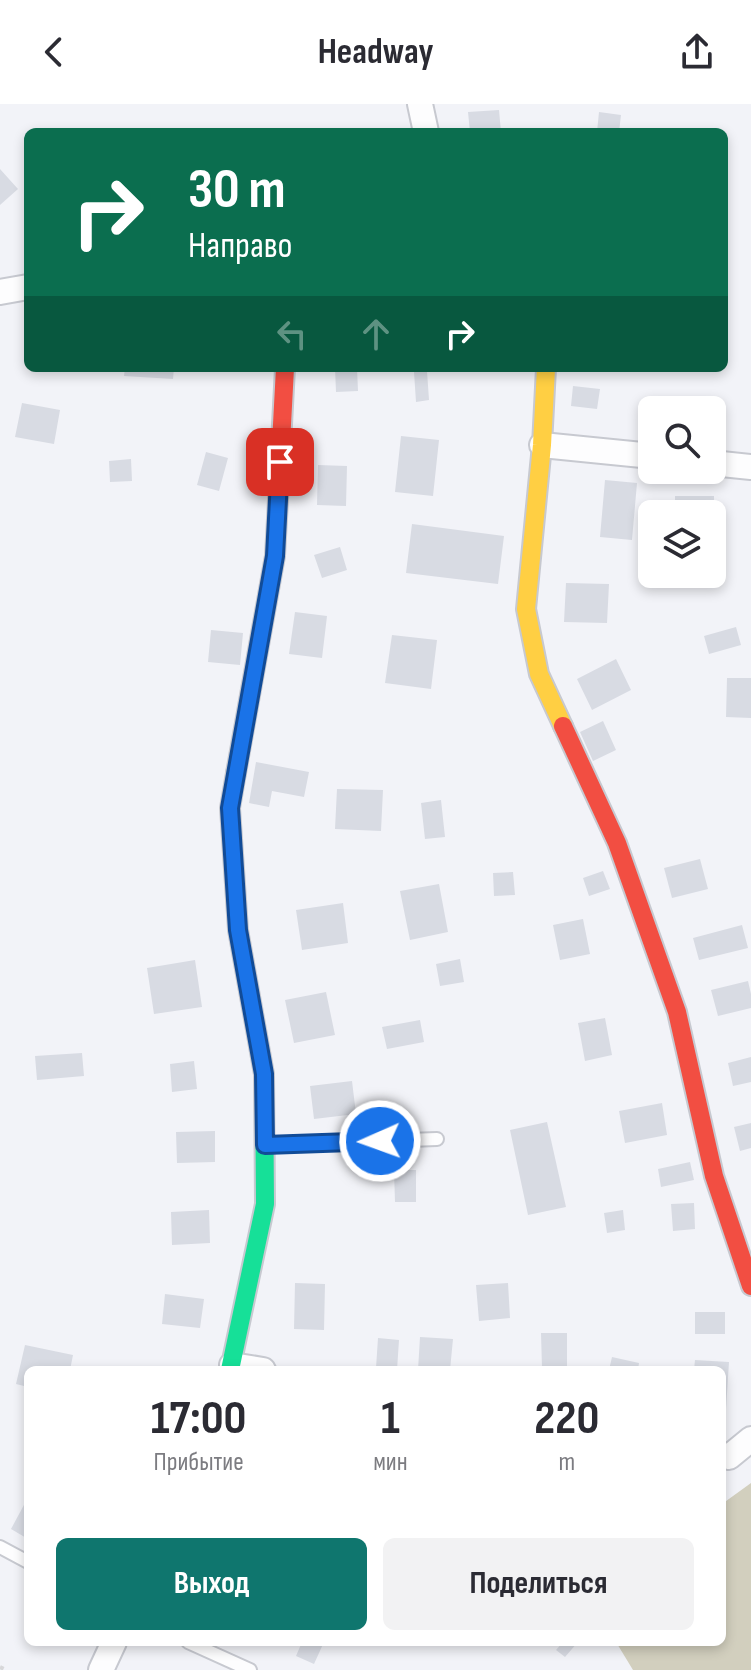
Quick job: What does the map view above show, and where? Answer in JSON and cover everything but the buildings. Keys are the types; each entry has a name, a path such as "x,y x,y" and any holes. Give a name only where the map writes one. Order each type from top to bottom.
{"street":[{"path":"420,104 425,128"},
{"path":"0,292 24,288"},
{"path":"231,1366 265,1204 265,1145 264,1074 238,930 230,808 275,556 285,372"},
{"path":"546,372 526,609 539,674 617,843 677,1012 714,1176 751,1286"},
{"path":"542,445 638,455"},
{"path":"726,464 751,467"},
{"path":"726,1456 729,1457 751,1439"},
{"path":"101,1670 112,1646"}],"lane":[{"path":"265,1145 437,1139"},
{"path":"0,1547 24,1560"},
{"path":"197,1646 250,1670"}],"path":[{"path":"0,1667 6,1670"}],"shaded area":[{"path":"751,1483 751,1670 633,1670 618,1646 726,1646 726,1501"}],"traffic: fast":[{"path":"231,1366 265,1204 264,1074 238,930 230,808 236,773"}],"traffic: slow":[{"path":"546,372 526,609 539,674 563,726"}],"traffic: jam":[{"path":"236,773 275,556 285,372"},
{"path":"563,726 617,843 677,1012 714,1176 751,1286"}],"route":[{"path":"280,462 275,556 230,808 238,930 264,1074 265,1145 380,1141"}]}
